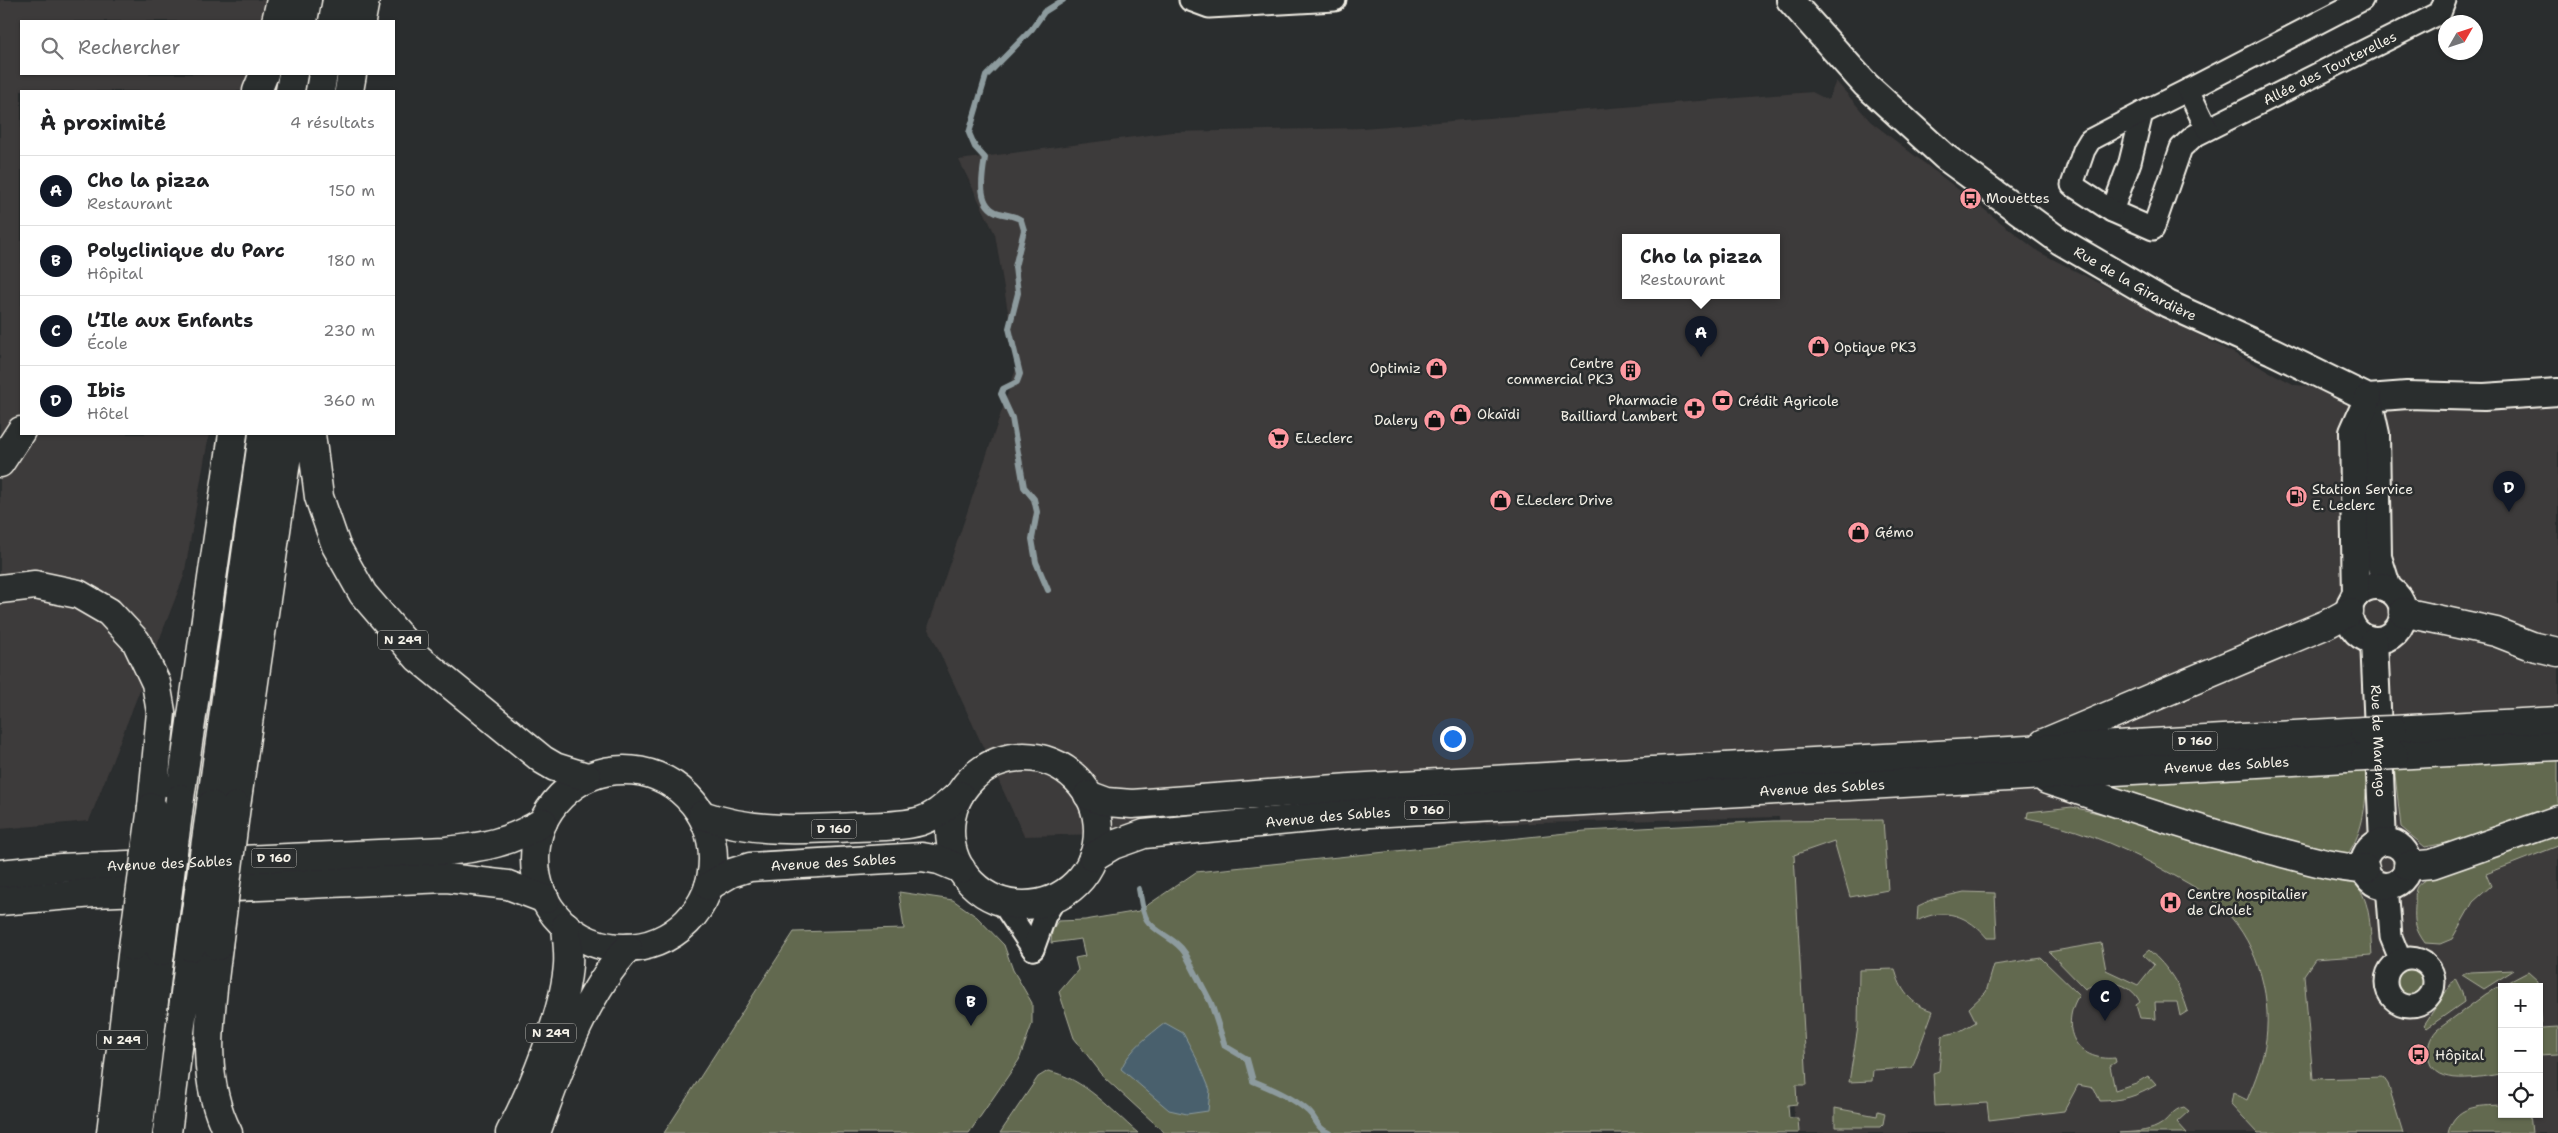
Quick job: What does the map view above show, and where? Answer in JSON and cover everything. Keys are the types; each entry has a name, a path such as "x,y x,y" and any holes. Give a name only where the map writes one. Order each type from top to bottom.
{"main road":[{"path":"276,20 281,0"},
{"path":"303,20 307,0"},
{"path":"333,20 337,0"},
{"path":"361,20 365,0"},
{"path":"257,90 264,75"},
{"path":"290,90 294,75"},
{"path":"320,90 323,75"},
{"path":"349,90 352,75"},
{"path":"0,463 20,433"},
{"name":"N 249","path":"138,1133 180,798 233,435"},
{"path":"228,1133 217,1111 211,1079 209,1035 218,946 223,805 263,435"},
{"path":"167,1133 191,947 223,805 290,435"},
{"name":"N 249","path":"311,435 319,497 336,546 363,594 418,658 543,760 555,767 587,777"},
{"name":"N 249","path":"0,589 35,585 78,594 109,612 136,641 156,683 161,712 152,807 111,1133"},
{"path":"2029,763 2327,624 2352,604"},
{"path":"2403,612 2496,632 2532,646 2558,652"},
{"name":"Avenue des Sables","path":"1093,857 1113,844 1144,834 1257,822 2029,763 2394,742 2558,721"},
{"name":"Avenue des Sables","path":"2394,742 2558,746"},
{"path":"1019,757 1048,761 1064,769 1078,781 1088,795 1097,826 1097,842 1093,857 1084,874 1072,887 1056,897 1029,905 1001,901 985,894 971,883 960,869 952,852 949,832 952,813 959,795 978,772 1004,759 1019,757"},
{"path":"2029,763 2227,838 2322,863 2347,868 2365,868"},
{"name":"Avenue des Sables","path":"1088,795 1107,802 1132,804 1360,787 2029,763"},
{"path":"612,770 639,770 664,779 686,794 702,816 710,838 713,862 708,886 699,906 686,923 674,931 649,944 628,948 606,946 585,938 566,926 545,900 537,874 536,848 543,822 554,804 568,789 587,777 612,770"},
{"name":"D 160","path":"702,816 732,824 788,831 890,826 922,820 935,814 959,795"},
{"path":"2408,866 2432,864 2558,820"},
{"name":"Avenue des Sables","path":"0,874 101,866 446,851 501,843 520,836 543,822"},
{"name":"Avenue des Sables","path":"708,886 750,867 922,857 939,860 960,869"},
{"name":"Avenue des Sables","path":"0,901 94,893 447,878 508,885 545,900"},
{"name":"N 249","path":"510,1133 523,1108 549,1039 566,979 569,963 566,926"},
{"name":"N 249","path":"536,1133 568,1050 585,1014 618,958 628,948"}],"street":[{"path":"1190,0 1209,7 1335,0"},
{"name":"Rue de la Girardière","path":"1790,0 1827,44 1892,111 1945,157 2060,241 2168,304 2272,351 2368,398"},
{"path":"2142,113 2130,162 2112,211 2072,185 2084,150 2090,140 2142,113 2188,90 2362,0"},
{"name":"Allée des Tourterelles","path":"2112,211 2153,229 2181,148 2194,136 2440,14 2445,0"},
{"path":"2188,90 2207,129"},
{"path":"2368,398 2407,395 2484,397 2558,392"},
{"path":"2368,398 2376,434 2378,557 2388,589 2398,599 2403,612 2397,629 2391,636 2374,640 2358,634 2350,621 2352,604 2353,432 2368,398"},
{"path":"2352,604 2371,587 2388,589"},
{"name":"Rue de Marengo","path":"2374,640 2383,842"},
{"path":"2383,842 2390,842 2401,848 2408,866 2403,877 2393,884 2375,883 2365,868 2366,854 2370,848 2383,842"},
{"path":"2387,885 2391,937 2400,959"},
{"path":"1001,901 1033,949 1044,916 1056,897"}],"shaded area":[{"path":"0,0 284,0 280,20 20,20 20,75 271,75 268,90 20,90 20,435 209,435 184,576 89,821 0,829"},
{"path":"1836,81 1870,121 2039,252 2295,385 2558,402 2558,1133 1795,1133 1779,817 1024,836 928,627 1017,366 995,234 959,160 1172,132 1362,128 1812,92 1828,100"}],"green space":[{"path":"2558,758 2558,809 2454,845 2452,842 2425,847 2401,827 2394,766"},
{"path":"2367,770 2365,803 2361,825 2358,835 2347,855 2329,852 2108,791 2108,784"},
{"path":"2072,807 2140,823 2355,884 2365,899 2372,955 2315,959 2304,975 2313,1079 2383,1077 2388,1084 2403,1133 2258,1133 2231,1104 2233,1093 2247,1100 2261,1063 2266,1039 2267,1021 2263,984 2251,949 2242,933 2232,918 2212,899 2155,865 2092,837 2060,826 2027,818 2028,812"},
{"path":"1883,820 1888,890 1850,897 1834,841 1794,855 1807,1085 1796,1085 1797,1104 1788,1105 1789,1118 1798,1118 1799,1133 1165,1133 1105,1078 1074,1038 1059,992 1078,970 1075,958 1085,956 1081,939 1051,943 1052,930 1058,921 1085,920 1139,911 1196,872 1585,831 1773,821"},
{"path":"2558,830 2558,846 2486,874 2491,886 2473,902 2452,939 2440,944 2425,943 2419,934 2415,921 2415,892 2420,883 2430,877"},
{"path":"899,892 953,900 977,917 1004,945 1013,970 1032,1003 1032,1024 1019,1060 969,1133 664,1133 794,932 904,929"},
{"path":"1964,892 1995,893 1997,938 1987,938 1980,930 1964,919 1946,914 1937,914 1917,921 1918,906 1933,899"},
{"path":"2101,943 2106,970 2138,985 2154,965 2143,955 2149,950 2173,978 2188,1011 2180,1016 2177,1002 2155,1002 2156,1019 2140,1018 2136,1005 2140,1002 2130,990 2116,983 2100,983 2085,989 2049,952"},
{"path":"2041,958 2079,995 2073,1007 2071,1019 2071,1030 2074,1040 2090,1054 2101,1058 2115,1058 2116,1062 2110,1066 2115,1090 2136,1083 2148,1076 2156,1085 2129,1097 2100,1101 2094,1088 2078,1085 2064,1111 1989,1120 1987,1103 1935,1106 1933,1073 1939,1071 1942,1036 1960,1031 1976,1022 1969,1008 1986,992 1994,965"},
{"path":"2409,967 2420,971 2424,982 2420,993 2409,997 2398,993 2394,982 2398,971"},
{"path":"1895,969 1900,984 1908,996 1918,1005 1933,1011 1912,1068 1873,1070 1872,1081 1849,1082 1858,1027 1859,970"},
{"path":"2514,970 2484,989 2462,975 2470,972"},
{"path":"2528,972 2538,981 2538,983 2507,983"},
{"path":"2455,978 2462,992 2464,1002 2427,1028 2424,1025"},
{"path":"2498,988 2498,1075 2460,1078 2439,1074 2432,1068 2429,1059 2430,1040 2437,1030 2486,994"},
{"path":"2558,1027 2558,1054 2543,1055 2543,1028"},
{"path":"1048,1071 1073,1080 1085,1088 1138,1133 1000,1133 1038,1077"},
{"path":"2498,1105 2498,1118 2530,1118 2532,1133 2448,1133 2451,1124 2462,1112 2484,1106"},
{"path":"2184,1107 2189,1111 2177,1122 2187,1133 2119,1133 2154,1128 2176,1110"},
{"path":"1835,1108 1877,1116 1878,1111 1885,1113 1883,1124 1880,1127 1835,1127"}],"water":[{"path":"1165,1023 1183,1033 1199,1063 1210,1090 1208,1111 1187,1114 1169,1110 1121,1069 1134,1049"}],"waterway":[{"path":"1048,590 1036,562 1032,539 1037,512 1034,499 1024,487 1012,418 1001,394 1003,389 1017,382 1020,374 1009,328 1018,293 1015,267 1024,230 1021,220 999,213 987,204 982,190 985,158 975,147 969,133 986,76 1032,29 1044,12 1063,0"},
{"path":"1139,889 1147,920 1155,929 1177,943 1185,953 1211,1003 1225,1046 1247,1059 1253,1081 1282,1094 1302,1106 1311,1114 1319,1126 1329,1133"}],"place":[{"name":"Mouettes","path":"1970,198"},
{"name":"Optique PK3","path":"1818,347"},
{"name":"Cho la pizza","path":"1701,357"},
{"name":"Optimiz","path":"1437,368"},
{"name":"Centre commercial PK3","path":"1630,371"},
{"name":"Crédit Agricole","path":"1722,401"},
{"name":"Pharmacie Bailliard Lambert","path":"1694,408"},
{"name":"Okaïdi","path":"1461,414"},
{"name":"Dalery","path":"1434,420"},
{"name":"E.Leclerc","path":"1279,438"},
{"name":"Station Service E. Leclerc","path":"2296,497"},
{"name":"E.Leclerc Drive","path":"1500,500"},
{"name":"Ibis","path":"2509,512"},
{"name":"Gémo","path":"1859,532"},
{"name":"Centre hospitalier de Cholet","path":"2171,902"},
{"name":"L’Ile aux Enfants","path":"2105,1021"},
{"name":"Polyclinique du Parc","path":"971,1026"},
{"name":"Hôpital","path":"2419,1055"}]}
